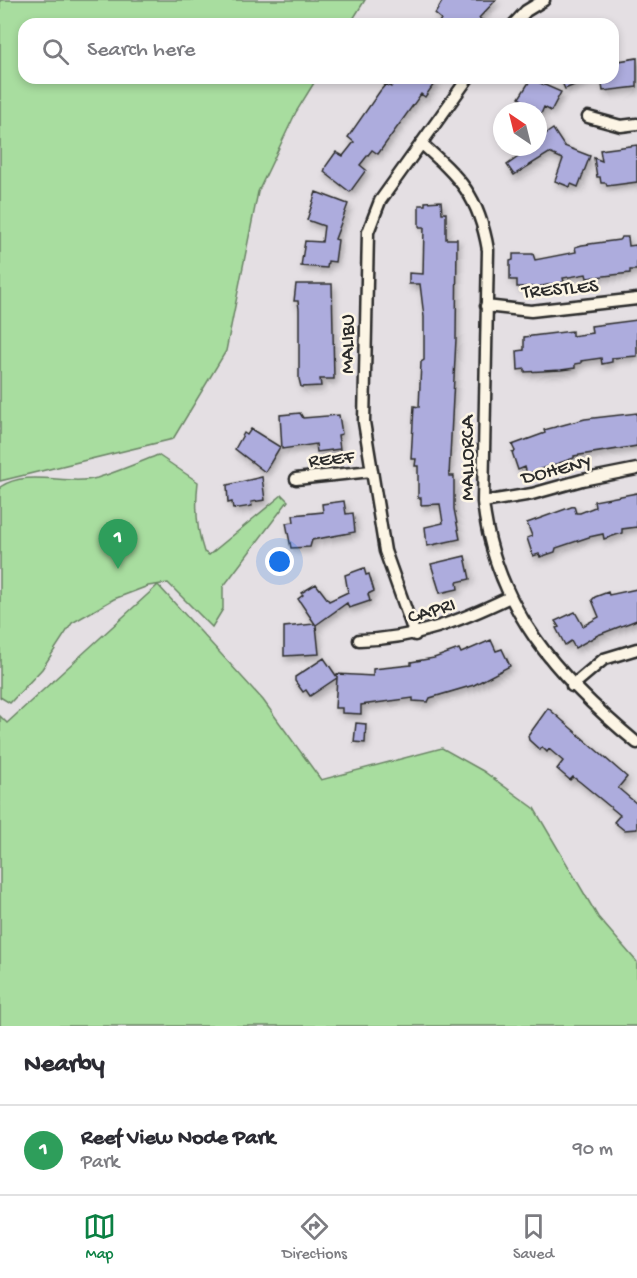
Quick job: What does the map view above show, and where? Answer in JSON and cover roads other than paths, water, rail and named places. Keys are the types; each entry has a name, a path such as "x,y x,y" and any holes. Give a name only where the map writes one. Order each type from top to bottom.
{"street":[{"path":"519,18 544,0"},
{"name":"MALIBU","path":"416,635 385,551 364,422 368,232 380,201 464,84"},
{"path":"588,117 621,126 637,124"},
{"name":"MALLORCA","path":"421,143 456,174 483,220 488,250 483,502 488,531 510,597 531,635 572,686 637,743"},
{"name":"TRESTLES","path":"486,306 531,311 637,299"},
{"name":"DOHENY","path":"483,502 532,494 582,480 637,469"},
{"name":"REEF","path":"296,479 371,471"},
{"name":"CAPRI","path":"359,640 416,635 458,622 510,597"},
{"path":"572,686 603,659 637,649"}],"place":[{"name":"Reef View Node Park","path":"118,569"}]}
